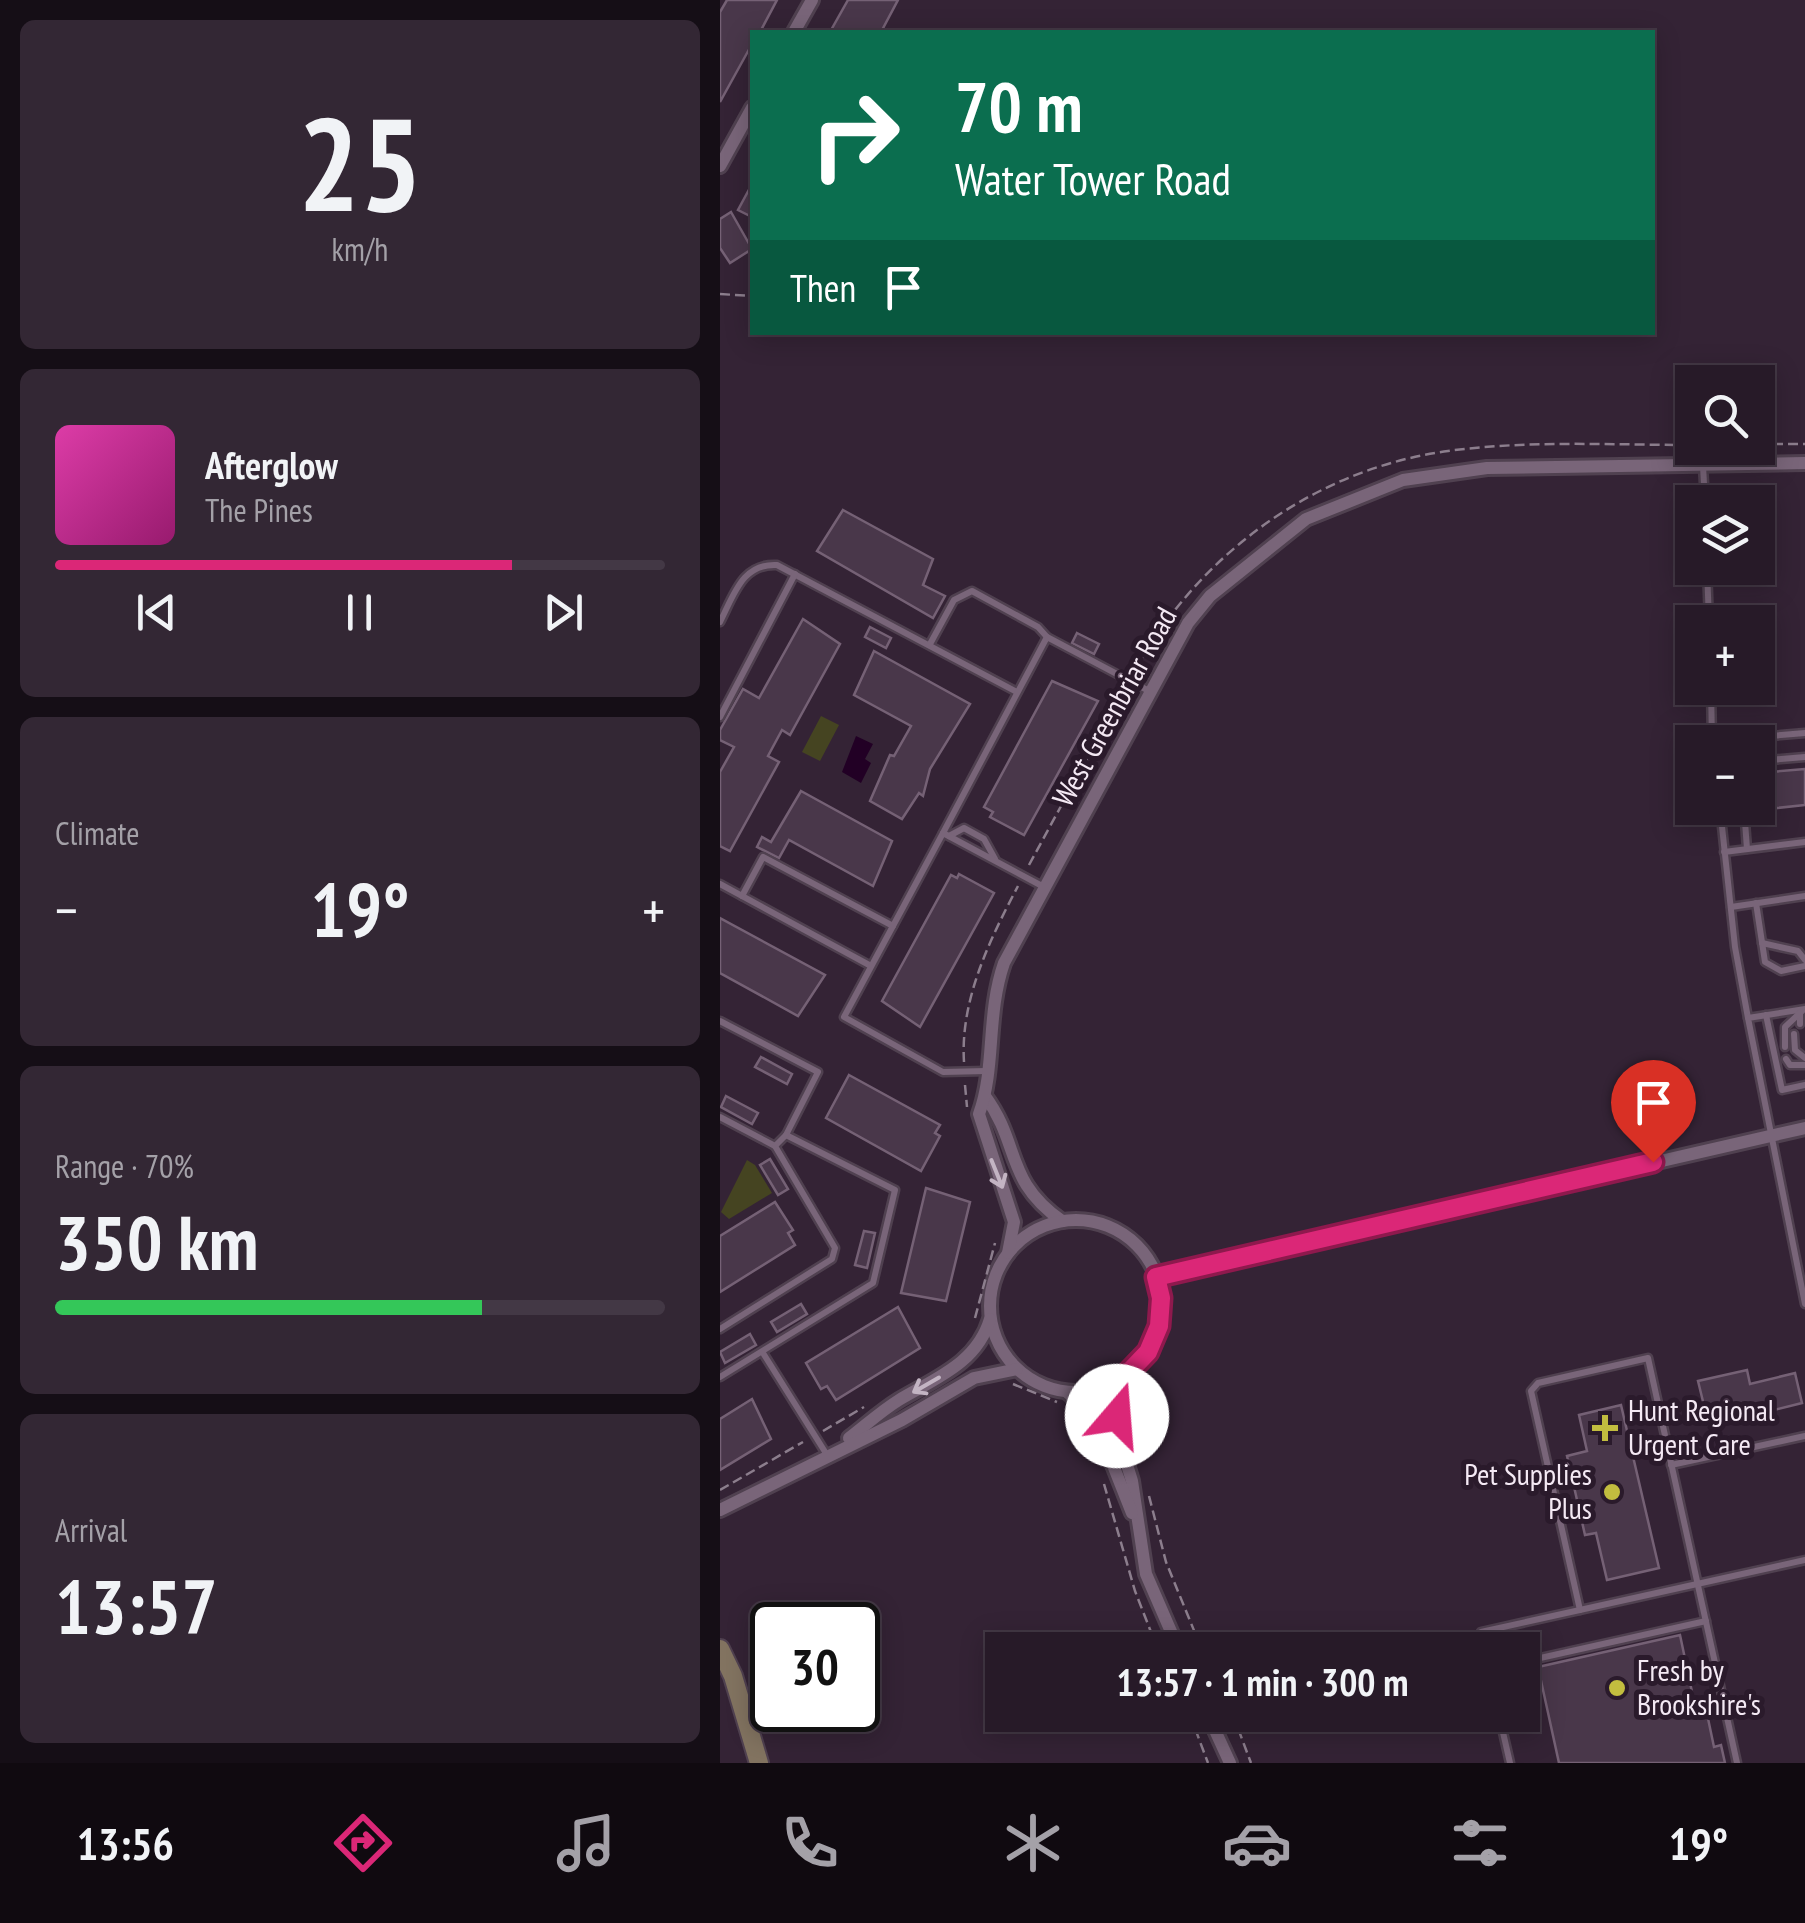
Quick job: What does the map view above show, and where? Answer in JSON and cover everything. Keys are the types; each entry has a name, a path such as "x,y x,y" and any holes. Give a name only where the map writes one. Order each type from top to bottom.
{"street":[{"path":"795,30 812,0"},
{"path":"720,166 750,112"},
{"name":"West Greenbriar Road","path":"1775,463 1805,463"},
{"name":"West Greenbriar Road","path":"1008,1253 1014,1222 981,1124 993,995 1044,887 1174,644 1210,596 1306,519 1403,480 1487,468 1675,465"},
{"name":"West Greenbriar Road","path":"986,1096 1001,1118 1022,1182 1042,1207 1062,1221"},
{"path":"1156,1277 1805,1128"},
{"path":"827,1455 894,1403 962,1363 980,1343 990,1317 992,1288 1008,1253 1036,1230 1062,1221 1090,1221 1117,1230 1139,1248 1156,1277 1161,1298 1159,1326 1148,1352 1126,1375 1094,1390 1062,1397"},
{"path":"990,1317 999,1346 1017,1369 1092,1412 1135,1520"},
{"path":"720,1510 974,1378 1017,1369"},
{"path":"1126,1375 1116,1420 1132,1480 1146,1574 1171,1632"},
{"path":"720,1648 733,1676 758,1763"},
{"path":"1216,1732 1230,1763"}],"lane":[{"path":"720,622 746,573 761,564 777,565 1017,692"},
{"path":"720,717 795,574"},
{"path":"930,645 954,600 972,591 1038,627 1047,637 1149,691"},
{"path":"986,1071 943,1072 844,1017 946,834 1047,637"},
{"path":"1775,736 1805,733"},
{"path":"1775,760 1805,757"},
{"path":"1722,825 1768,1136 1805,1304"},
{"path":"1745,825 1747,849"},
{"path":"946,834 964,828 984,838 995,861"},
{"path":"946,834 1044,887"},
{"path":"1724,852 1805,842"},
{"path":"742,896 763,858 893,926"},
{"path":"720,884 871,966"},
{"path":"1731,907 1805,896"},
{"path":"1756,904 1765,962 1780,971 1805,963 1798,951 1762,942"},
{"path":"1748,1018 1803,1010"},
{"path":"1800,1024 1803,1010"},
{"path":"1785,1047 1785,1027 1803,1010"},
{"path":"1766,1015 1782,1090 1805,1085"},
{"path":"720,1020 818,1072 786,1135 774,1146"},
{"path":"1786,1060 1790,1065 1805,1061 1795,1050 1794,1034"},
{"path":"720,1117 774,1146 835,1248 832,1259 720,1329"},
{"path":"720,1377 873,1283 895,1190 786,1135"},
{"path":"763,1353 827,1455"},
{"path":"1580,1610 1531,1391 1538,1383 1648,1358 1737,1763"},
{"path":"1671,1465 1805,1436"},
{"path":"1481,1632 1805,1560"},
{"path":"1540,1658 1706,1622"},
{"path":"1504,1732 1510,1763"}],"path":[{"path":"720,294 750,296"},
{"path":"1775,444 1805,444"},
{"path":"968,1115 963,1038 977,975 1024,876 1129,680 1164,623 1201,577 1284,511 1350,477 1414,458 1475,448 1675,445"},
{"path":"974,1322 981,1285 1000,1232"},
{"path":"1010,1384 1062,1397"},
{"path":"720,1490 876,1400"},
{"path":"1103,1478 1135,1591 1151,1632"},
{"path":"1148,1492 1166,1562 1195,1632"},
{"path":"1196,1732 1208,1763"},
{"path":"1239,1732 1251,1763"}],"shaded area":[{"path":"821,716 839,725 820,761 802,752"},
{"path":"856,736 873,744 865,759 871,763 861,783 842,772"},
{"path":"747,1160 755,1165 772,1193 729,1219 721,1212"}],"building":[{"path":"727,0 777,0 761,30 750,30 750,48 720,102 720,12"},
{"path":"848,0 898,0 882,30 831,30"},
{"path":"750,188 750,216 738,210"},
{"path":"731,212 750,245 750,250 730,263 720,248 720,219"},
{"path":"843,510 933,559 923,585 945,596 933,618 817,551"},
{"path":"803,619 840,644 790,735 782,730 768,756 779,762 730,851 720,846 720,772 734,747 720,740 720,730 743,689 759,698"},
{"path":"870,627 891,638 886,648 865,637"},
{"path":"1077,633 1099,644 1094,654 1072,643"},
{"path":"874,651 970,704 930,769 923,796 919,793 902,819 870,801 890,755 894,756 911,726 854,695"},
{"path":"1052,681 1098,701 1024,835 990,817 993,812 984,807"},
{"path":"1805,769 1805,805 1775,808 1775,772"},
{"path":"801,791 892,841 873,886 789,840 779,858 757,847 762,837 771,842"},
{"path":"959,874 994,893 920,1027 882,1001 951,875 957,878"},
{"path":"720,918 825,975 798,1016 720,973"},
{"path":"761,1057 792,1074 787,1084 755,1067"},
{"path":"849,1075 940,1125 935,1133 940,1136 921,1171 826,1118"},
{"path":"726,1096 758,1113 752,1124 721,1107"},
{"path":"770,1159 788,1189 778,1195 760,1165"},
{"path":"926,1188 970,1202 946,1301 901,1293"},
{"path":"775,1202 793,1230 788,1233 795,1245 720,1292 720,1236"},
{"path":"864,1231 875,1233 867,1268 855,1265"},
{"path":"801,1304 807,1314 777,1332 771,1322"},
{"path":"898,1307 920,1348 836,1400 827,1386 821,1389 806,1363"},
{"path":"750,1334 756,1345 725,1363 720,1352"},
{"path":"1747,1370 1750,1384 1795,1373 1802,1403 1709,1426 1698,1381"},
{"path":"752,1399 771,1439 720,1470 720,1419"},
{"path":"1621,1405 1659,1568 1607,1580 1596,1533 1585,1535 1567,1456 1587,1451 1579,1415"},
{"name":"Fresh by Brookshire's","path":"1680,1635 1696,1711 1706,1709 1714,1747 1721,1745 1725,1763 1559,1763 1540,1667"}],"place":[{"name":"Hunt Regional Urgent Care","path":"1605,1428"},
{"name":"Pet Supplies Plus","path":"1612,1492"},
{"name":"Fresh by Brookshire's","path":"1617,1688"}],"route":[{"path":"1117,1416 1126,1375 1148,1352 1159,1326 1161,1298 1156,1277 1653,1162"}]}
